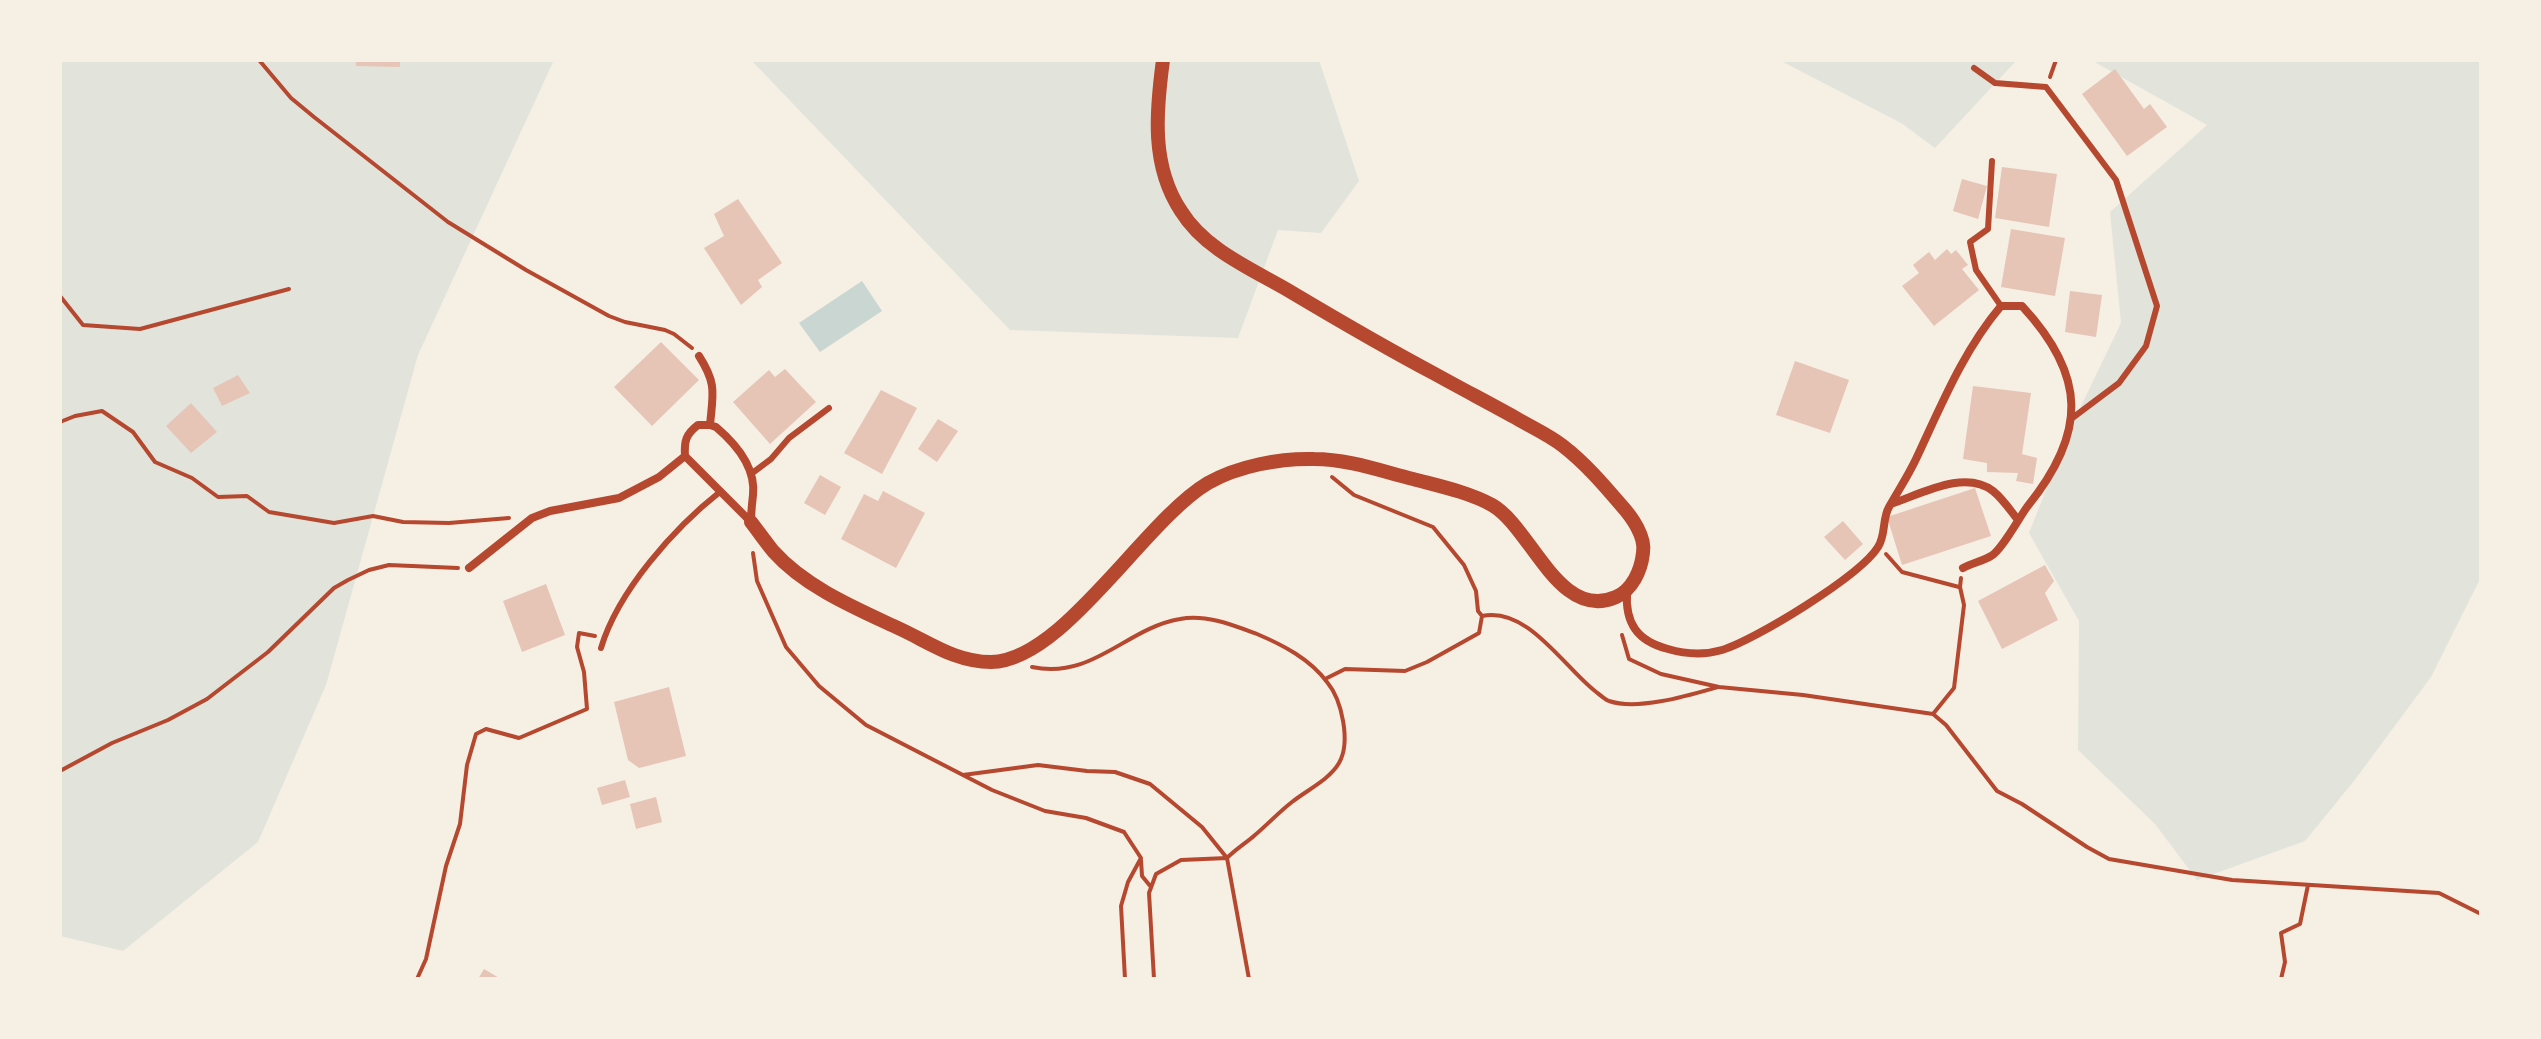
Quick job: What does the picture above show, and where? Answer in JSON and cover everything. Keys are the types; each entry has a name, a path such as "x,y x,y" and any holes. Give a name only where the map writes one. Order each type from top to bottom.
{"street":[{"path":"1163,60 1157,138 1162,174 1181,211 1203,240 1324,312 1561,444 1601,481 1631,516 1645,546 1641,567 1627,592 1629,619 1644,640 1666,649 1693,653 1721,651 1785,618 1869,558 1879,546 1887,511 1982,329 2001,306 2022,306 2052,344 2069,384 2071,419 2068,438 2058,464 1993,556 1963,568"},
{"path":"699,356 710,373 713,385 710,425"},
{"path":"751,522 754,493 744,457 710,425 698,425 689,431 684,442 685,456 751,522 775,553 799,574 871,616 947,654 970,660 1008,660 1030,651 1067,622 1168,514 1208,483 1248,468 1279,461 1331,459 1441,487 1496,507 1561,586 1586,600 1609,601 1627,592"},
{"path":"469,568 532,518 619,498 659,477 685,456"},
{"path":"1891,504 1958,482 1975,483 1991,489 2018,520"}],"lane":[{"path":"1974,68 1995,83 2046,87 2075,124 2116,180 2157,306 2146,346 2119,383 2071,419"},
{"path":"1992,161 1988,229 1970,242 1976,270 2001,306"},
{"path":"751,474 771,459 789,438 829,408"},
{"path":"601,648 620,603 641,574 692,516 721,491"}],"path":[{"path":"259,60 291,98 448,222 578,300 625,322 674,334 699,356"},
{"path":"60,296 83,325 140,329 289,289"},
{"path":"60,422 102,411 133,432 155,462 192,478 218,497 247,496 269,512 334,523 373,516 403,522 449,523 541,514"},
{"path":"1309,458 1354,495 1433,527 1464,565 1476,591 1478,611 1482,616 1479,633 1416,667 1405,671 1345,669 1325,679"},
{"path":"751,522 749,531 757,581 786,647 819,686 866,725 962,775 1045,811 1086,818 1124,832 1141,858 1142,876 1151,887"},
{"path":"1879,546 1902,572 1960,587"},
{"path":"60,771 207,699 268,652 334,588 348,580 389,565 469,568"},
{"path":"1933,714 1954,688 1964,605 1960,587 1963,568"},
{"path":"1482,616 1492,614 1527,625 1585,683 1608,701 1629,704 1676,699 1719,687"},
{"path":"1008,660 1038,669 1075,668 1163,624 1181,618 1201,618 1227,622 1270,640 1309,663 1325,679 1340,704 1344,729 1342,753 1338,764 1321,781 1290,803 1227,858 1181,860 1156,874 1149,893 1154,979"},
{"path":"1629,619 1621,630 1629,659 1661,674 1719,687 1803,695 1933,714 1946,725 1997,791 2109,859 2232,880 2439,893 2481,914"},
{"path":"417,979 426,959 446,866 460,824 467,765 476,734 486,729 519,738 587,709 584,672 577,647 579,633 604,637"},
{"path":"962,775 1038,765 1115,772 1150,784 1202,827 1227,858 1249,979"},
{"path":"1125,979 1121,906 1128,882 1141,858"},
{"path":"2281,979 2285,962 2281,933 2300,924 2308,885"}],"shaded area":[{"path":"60,60 554,60 418,355 326,685 258,842 123,951 60,936"},
{"path":"751,60 1319,60 1359,181 1321,233 1278,230 1238,338 1010,330"},
{"path":"1779,60 2017,60 1935,148 1901,123"},
{"path":"2091,60 2481,60 2481,577 2431,677 2305,841 2197,880 2155,824 2078,750 2079,621 2029,533 2070,429 2121,323 2110,212 2207,125"},
{"path":"862,281 882,311 820,352 799,323"}],"building":[{"path":"356,60 400,60 400,67 356,66"},
{"path":"2115,69 2144,109 2150,104 2167,127 2127,156 2082,94"},
{"path":"2002,167 2057,174 2049,227 1995,218"},
{"path":"1962,179 1987,186 1978,219 1953,211"},
{"path":"738,199 782,263 758,280 762,287 741,305 704,248 724,236 714,214"},
{"path":"2011,229 2065,238 2055,296 2001,287"},
{"path":"1947,249 1951,254 1956,250 1968,265 1962,269 1979,290 1934,326 1902,286 1919,273 1913,265 1929,252 1935,260"},
{"path":"2070,291 2102,295 2096,337 2065,332"},
{"path":"661,342 699,380 652,426 614,387"},
{"path":"1795,361 1849,380 1830,433 1776,415"},
{"path":"785,369 816,402 770,444 733,402 769,370 775,377"},
{"path":"238,375 250,393 222,406 213,388"},
{"path":"1973,386 2031,393 2022,454 2037,458 2033,484 2016,481 2018,473 1987,472 1987,463 1963,459"},
{"path":"881,390 917,408 882,474 844,453"},
{"path":"191,403 217,432 191,453 166,426"},
{"path":"938,419 958,431 937,462 918,449"},
{"path":"820,475 841,487 825,515 804,503"},
{"path":"1975,488 1991,536 1902,565 1887,517"},
{"path":"883,491 925,513 896,568 841,539 864,494 878,501"},
{"path":"1843,521 1863,544 1845,560 1824,537"},
{"path":"2045,565 2054,581 2045,593 2058,620 2002,649 1978,601"},
{"path":"546,584 565,635 522,652 503,601"},
{"path":"669,687 686,756 639,768 628,760 614,702"},
{"path":"625,780 630,797 602,805 597,788"},
{"path":"656,797 662,822 636,829 630,804"},
{"path":"484,969 501,979 478,979"}]}
